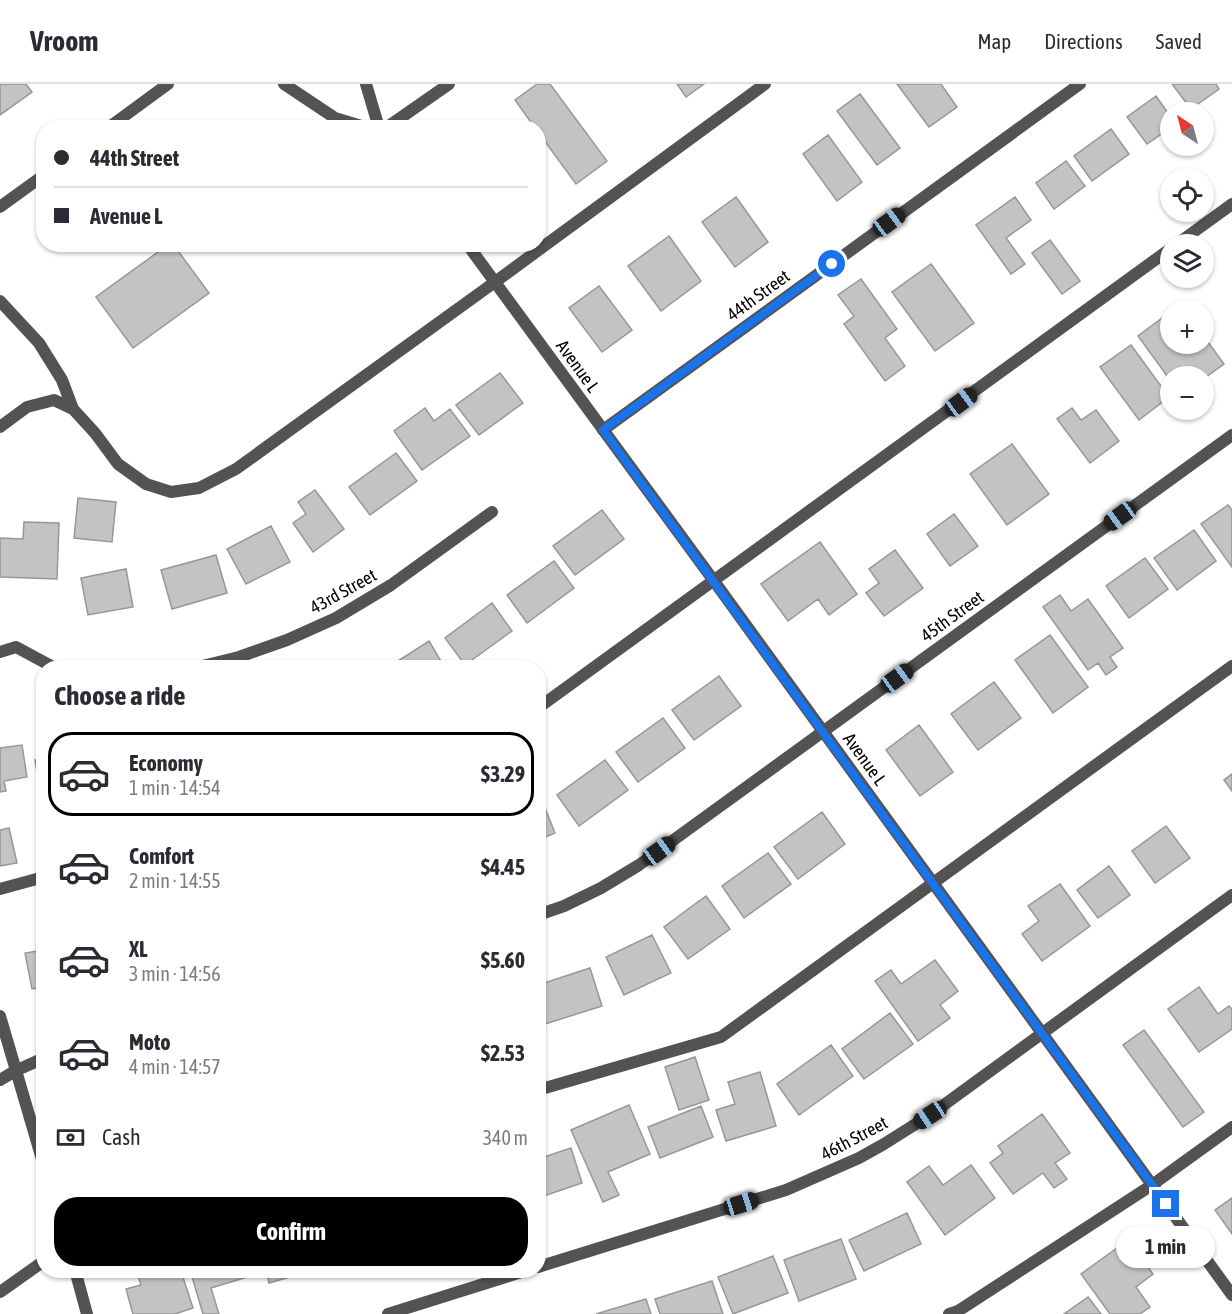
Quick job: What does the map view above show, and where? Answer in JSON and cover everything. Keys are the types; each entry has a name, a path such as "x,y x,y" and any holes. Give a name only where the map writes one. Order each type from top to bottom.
{"street":[{"path":"119,120 168,84"},
{"path":"284,84 334,118 341,120"},
{"path":"366,84 377,120"},
{"path":"397,120 449,84"},
{"path":"546,245 765,84"},
{"name":"44th Street","path":"603,430 1080,84"},
{"path":"0,207 36,181"},
{"path":"1191,234 1232,204"},
{"name":"Avenue L","path":"473,252 1232,1295"},
{"path":"0,301 39,343 62,380 73,409 95,433 118,464 146,484 171,492 199,488 236,469 536,252"},
{"path":"546,702 1160,256"},
{"path":"0,427 27,407 54,400 73,409"},
{"name":"45th Street","path":"546,912 602,888 639,865 1232,435"},
{"name":"43rd Street","path":"227,660 287,640 336,618 391,585 492,512"},
{"path":"0,652 16,647 40,660"},
{"path":"546,1088 721,1036 1232,666"},
{"path":"0,889 36,879"},
{"name":"46th Street","path":"546,1265 786,1190 836,1169 884,1144 930,1115 1232,895"},
{"path":"0,1016 36,1140"},
{"path":"0,1080 36,1062"},
{"path":"949,1314 958,1311 1152,1185 1232,1127"},
{"path":"0,1292 36,1267"},
{"path":"77,1278 87,1314"},
{"path":"388,1314 503,1278"}],"building":[{"path":"0,84 26,84 32,92 0,115"},
{"path":"537,84 550,84 607,161 576,184 546,143 546,120 529,120 515,100"},
{"path":"677,84 704,84 686,97"},
{"path":"897,84 941,84 957,107 929,127"},
{"path":"1172,84 1216,84 1219,89 1201,102 1186,102"},
{"path":"860,94 900,148 877,165 837,111"},
{"path":"1156,96 1160,102 1160,135 1147,144 1127,117"},
{"path":"1111,129 1129,154 1092,181 1074,156"},
{"path":"828,135 862,182 837,201 803,154"},
{"path":"1066,161 1085,186 1054,209 1036,183"},
{"path":"736,197 768,242 735,267 702,222"},
{"path":"1015,197 1031,220 1006,238 1025,264 1011,274 976,225"},
{"path":"669,236 701,281 661,311 628,266"},
{"path":"1050,240 1080,281 1062,294 1032,253"},
{"path":"158,252 179,252 209,293 133,348 96,297"},
{"path":"931,264 974,323 935,351 892,292"},
{"path":"861,279 897,329 885,338 905,366 885,381 844,324 854,316 838,295"},
{"path":"599,286 632,330 602,352 569,308"},
{"path":"1160,320 1160,354 1214,354 1214,350 1224,364 1214,371 1214,366 1160,366 1138,336"},
{"path":"1131,345 1160,385 1160,404 1139,420 1100,367"},
{"path":"500,373 523,403 479,435 456,405"},
{"path":"425,408 434,421 450,409 470,436 422,470 394,431"},
{"path":"1072,408 1081,420 1096,410 1119,441 1090,463 1057,419"},
{"path":"1012,444 1049,494 1007,525 970,474"},
{"path":"396,453 417,481 370,515 349,487"},
{"path":"315,490 344,529 313,552 293,523 306,514 298,502"},
{"path":"78,498 116,502 112,542 74,538"},
{"path":"1228,505 1232,510 1232,567 1201,524"},
{"path":"602,510 624,539 575,575 553,546"},
{"path":"954,514 978,546 950,566 927,534"},
{"path":"24,522 59,523 57,579 0,577 0,538 23,539"},
{"path":"271,526 290,562 246,584 227,549"},
{"path":"1194,530 1216,561 1177,590 1154,558"},
{"path":"820,542 857,594 829,615 818,599 788,621 761,584"},
{"path":"895,550 923,588 884,616 866,593 879,583 869,569"},
{"path":"216,555 227,593 172,609 161,570"},
{"path":"1145,558 1168,589 1129,618 1106,586"},
{"path":"554,561 574,588 527,623 507,595"},
{"path":"126,569 133,607 88,615 81,578"},
{"path":"1060,595 1071,611 1088,599 1123,648 1110,657 1117,667 1106,675 1098,663 1088,670 1043,607"},
{"path":"492,603 512,631 472,660 461,660 445,638"},
{"path":"1050,635 1088,687 1053,713 1015,660"},
{"path":"429,641 440,660 399,660"},
{"path":"719,676 741,706 694,740 672,710"},
{"path":"994,682 1021,718 978,750 951,714"},
{"path":"663,718 685,748 638,782 616,752"},
{"path":"919,725 953,772 920,796 886,750"},
{"path":"22,745 27,777 4,781 6,791 0,792 0,748"},
{"path":"605,760 628,790 579,826 557,795"},
{"path":"1232,774 1232,791 1224,780"},
{"path":"546,810 555,833 546,837"},
{"path":"822,812 845,844 798,879 774,847"},
{"path":"1166,826 1190,858 1155,883 1132,851"},
{"path":"9,828 17,863 0,866 0,830"},
{"path":"768,853 791,884 744,918 722,886"},
{"path":"1109,866 1130,895 1098,918 1077,890"},
{"path":"1060,884 1090,926 1042,961 1022,934 1039,921 1028,906"},
{"path":"706,896 730,929 688,959 664,927"},
{"path":"652,935 671,973 624,995 606,957"},
{"path":"36,951 36,988 32,989 25,953"},
{"path":"935,960 958,991 940,1005 950,1018 918,1041 875,981 891,970 901,984"},
{"path":"590,968 602,1006 546,1024 546,982"},
{"path":"1199,987 1218,1014 1229,1006 1232,1009 1232,1029 1199,1052 1168,1009"},
{"path":"890,1013 913,1044 864,1079 842,1049"},
{"path":"1144,1030 1204,1112 1183,1127 1123,1045"},
{"path":"831,1045 853,1076 799,1115 777,1084"},
{"path":"695,1057 709,1100 679,1110 665,1067"},
{"path":"760,1072 776,1126 726,1141 716,1110 735,1104 728,1082"},
{"path":"629,1105 650,1154 608,1172 619,1195 603,1202 571,1130"},
{"path":"701,1106 713,1137 660,1158 648,1127"},
{"path":"1042,1114 1070,1153 1055,1163 1067,1179 1054,1188 1043,1173 1013,1194 990,1163 1003,1153 998,1146"},
{"path":"571,1148 582,1183 546,1195 546,1156"},
{"path":"971,1165 995,1198 945,1235 907,1182 929,1166 943,1185"},
{"path":"1232,1198 1232,1234 1215,1210"},
{"path":"907,1213 921,1244 864,1271 849,1240"},
{"path":"841,1239 856,1279 799,1301 784,1260"},
{"path":"1128,1240 1153,1274 1136,1287 1150,1307 1140,1314 1110,1314 1081,1274"},
{"path":"773,1256 788,1293 733,1314 718,1277"},
{"path":"139,1278 183,1278 193,1308 175,1314 133,1314 126,1289 141,1285"},
{"path":"192,1278 244,1278 211,1288 219,1314 203,1314"},
{"path":"268,1278 286,1278 269,1283"},
{"path":"712,1281 723,1314 660,1314 655,1299"},
{"path":"1088,1297 1101,1314 1064,1314"},
{"path":"646,1299 651,1314 596,1314"}],"route":[{"path":"832,264 603,430 1166,1204"}]}
